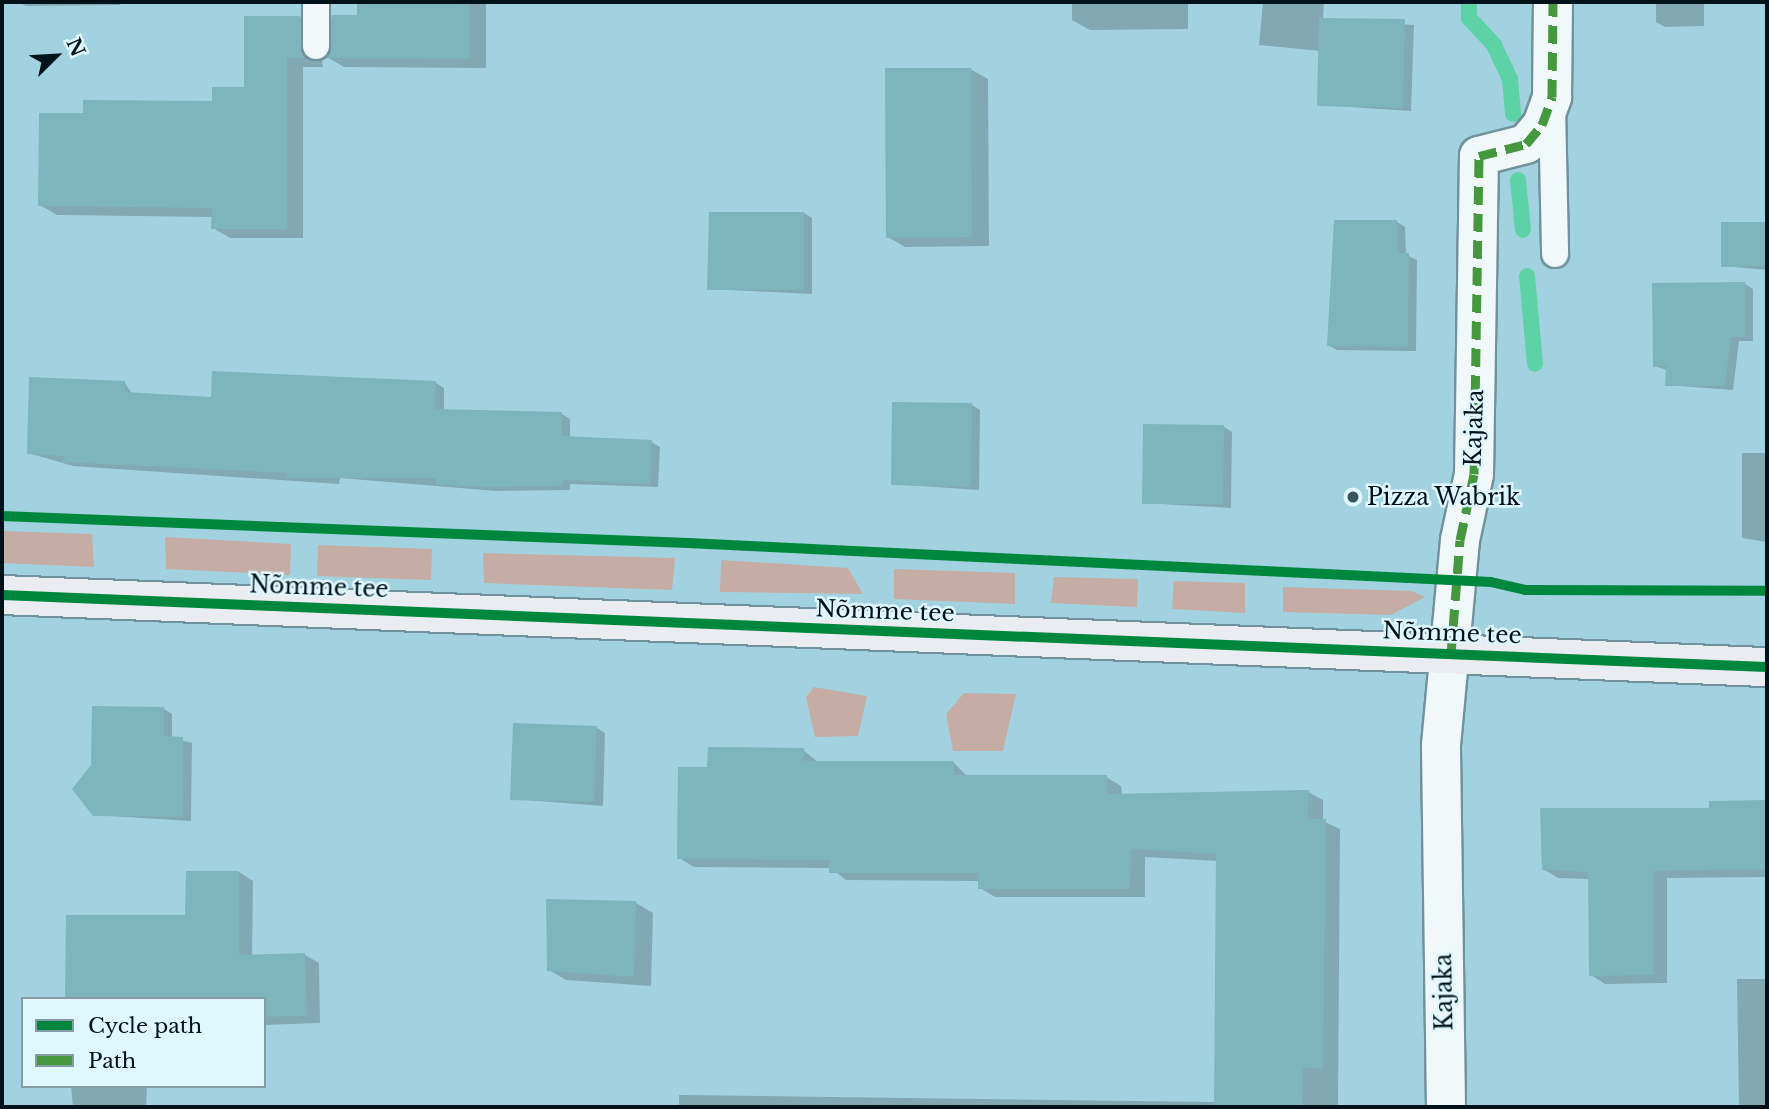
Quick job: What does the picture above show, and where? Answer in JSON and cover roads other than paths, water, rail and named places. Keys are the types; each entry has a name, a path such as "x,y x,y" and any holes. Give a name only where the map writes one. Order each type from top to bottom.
{"street":[{"name":"Kajaka","path":"1446,1107 1441,745 1460,540 1474,474 1479,156 1526,144 1542,125 1552,97 1553,2"},
{"name":"Nõmme tee","path":"2,595 1767,667"}],"lane":[{"path":"316,2 316,46"},
{"path":"1552,97 1555,254"}],"waterway":[{"path":"1469,2 1469,18 1494,45 1510,79 1513,114"},
{"path":"1518,180 1523,230"},
{"path":"1527,276 1535,364"}],"place":[{"name":"Pizza Wabrik","path":"1353,497"}]}
